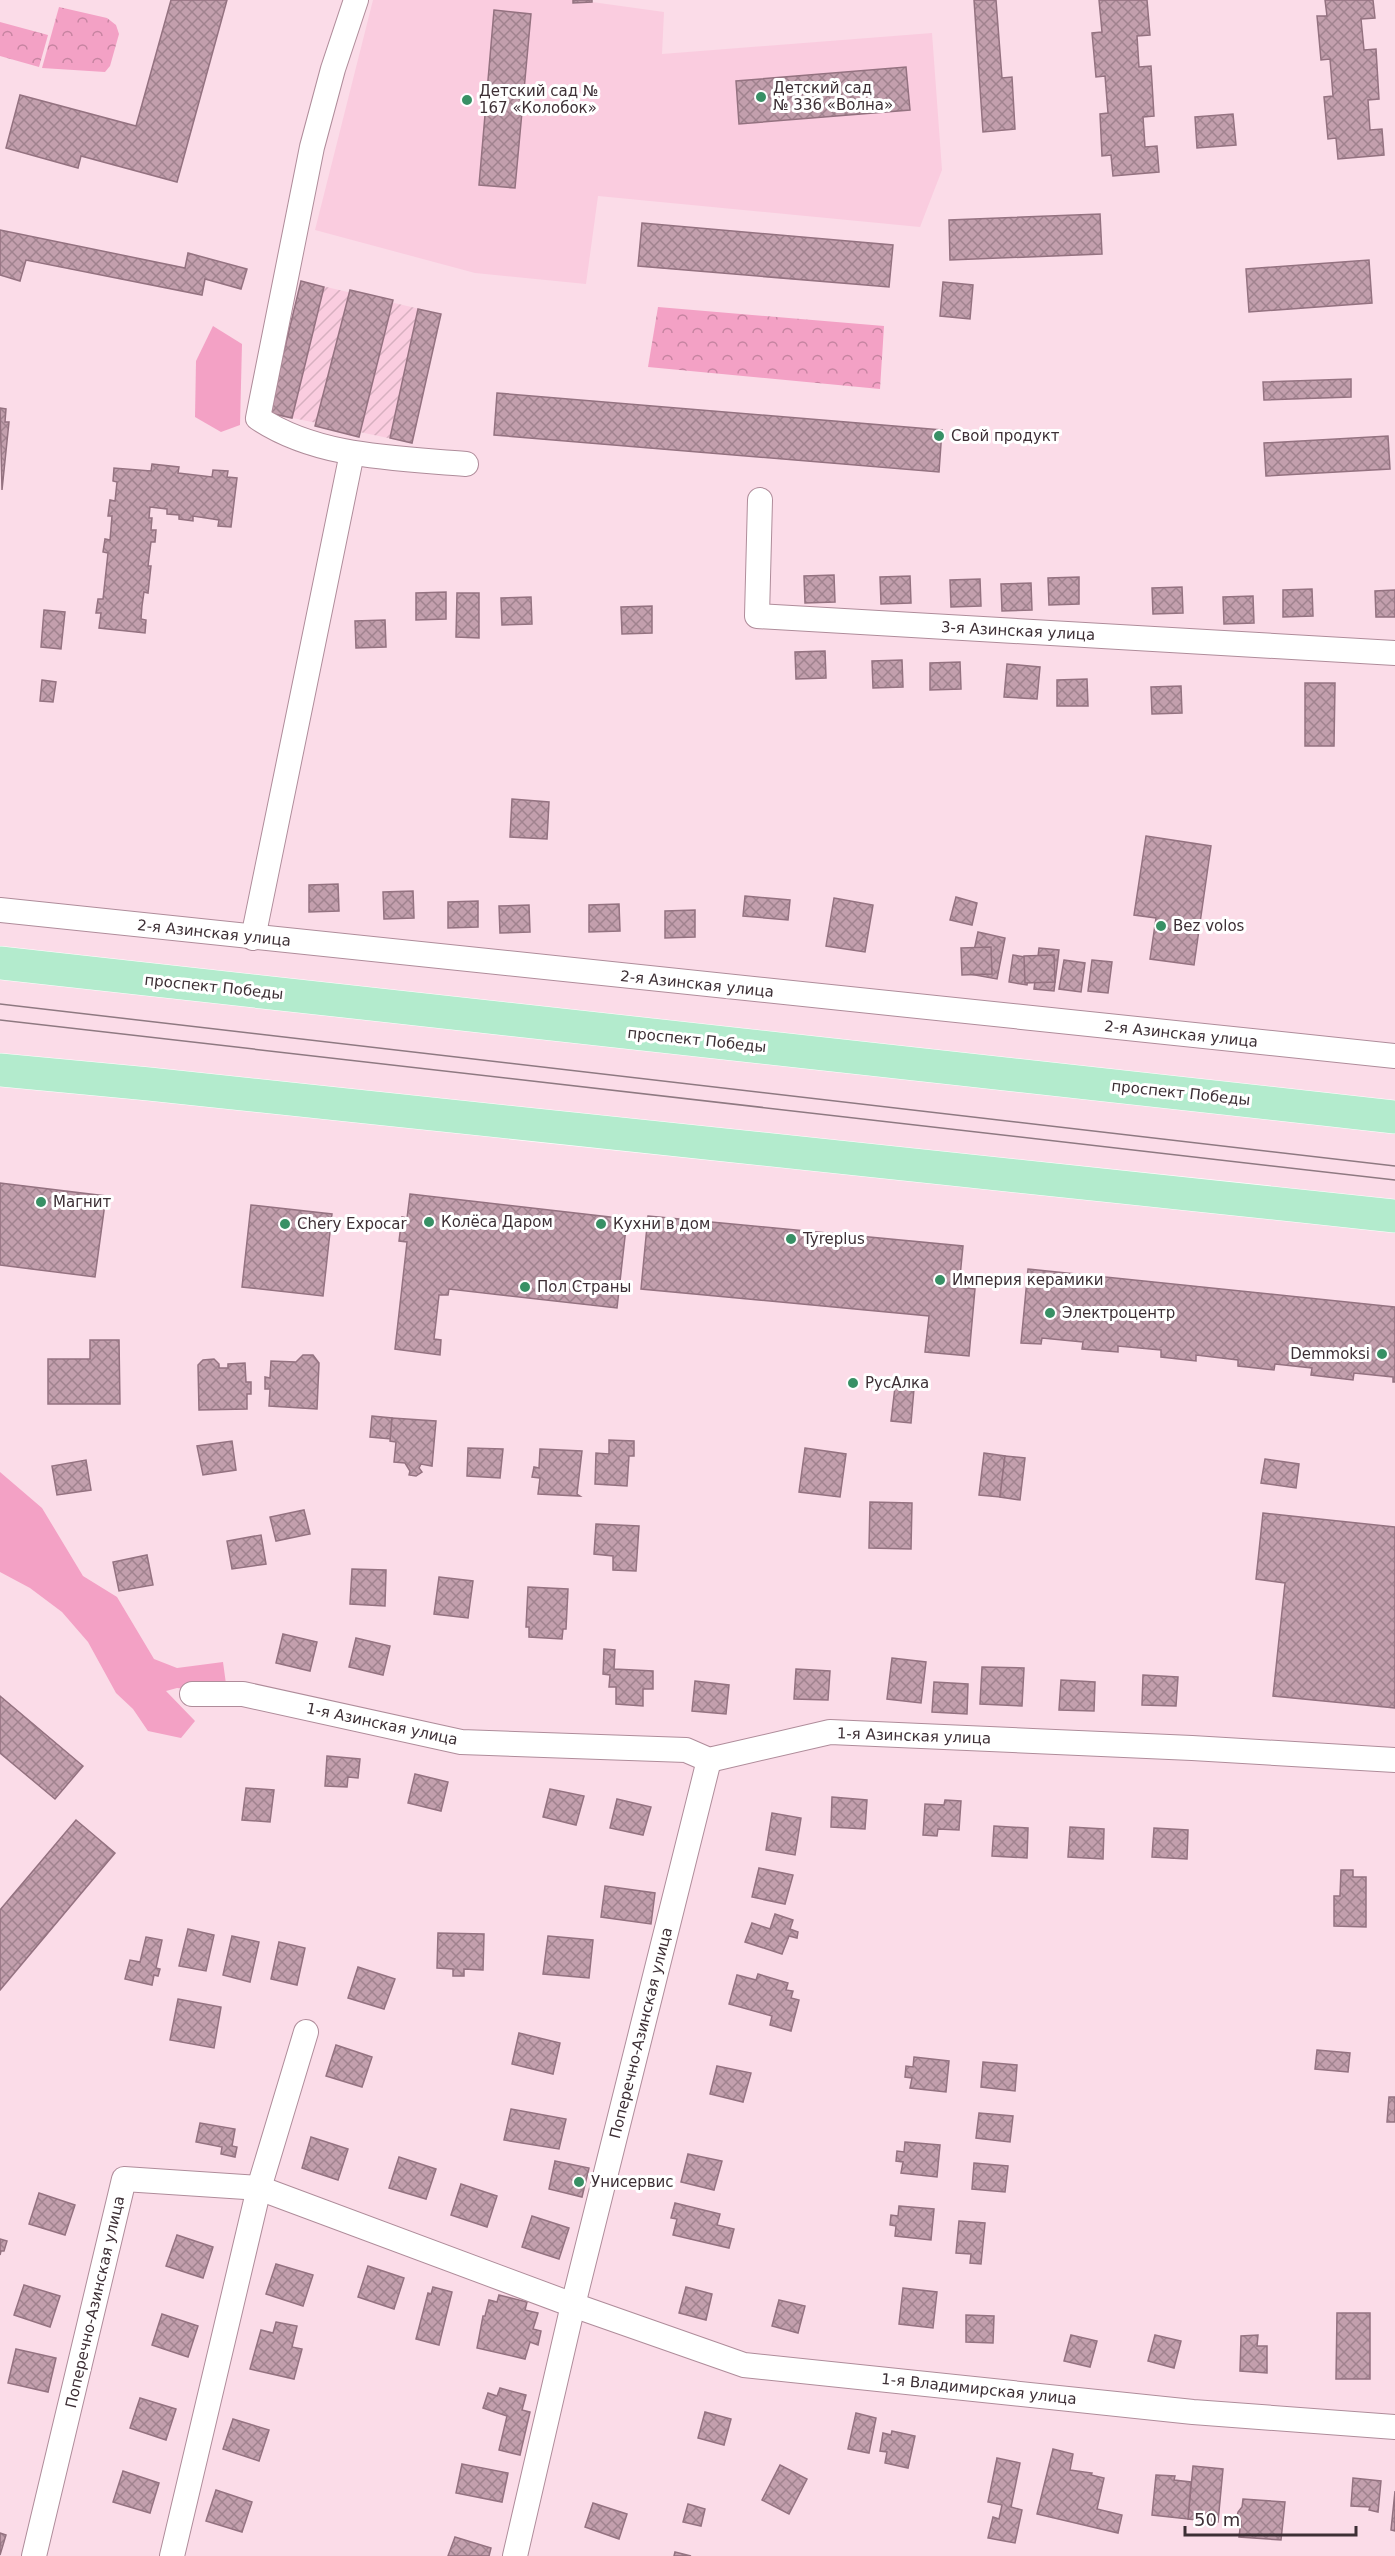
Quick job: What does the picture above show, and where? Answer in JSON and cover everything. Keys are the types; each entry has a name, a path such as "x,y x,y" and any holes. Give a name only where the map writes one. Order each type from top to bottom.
{"main road":[{"name":"проспект Победы","path":"0,963 1395,1117"},
{"path":"0,1070 1395,1216"}],"street":[{"path":"356,0 333,69 312,147 258,418 271,427 302,439 360,454 466,465"},
{"path":"253,938 360,454"},
{"name":"3-я Азинская улица","path":"760,500 757,616 1395,653"},
{"name":"2-я Азинская улица","path":"0,910 1395,1056"},
{"name":"1-я Азинская улица","path":"192,1694 243,1694 461,1742 686,1750 709,1760 830,1732 1191,1748 1395,1760"},
{"name":"Поперечно-Азинская улица","path":"514,2556 573,2305 709,1760"},
{"path":"172,2556 259,2188 306,2032"},
{"name":"Поперечно-Азинская улица","path":"34,2556 124,2179 259,2188 573,2305"},
{"name":"1-я Владимирская улица","path":"573,2305 744,2365 1193,2412 1395,2427"}],"shaded area":[{"path":"373,0 573,0 574,3 592,2 664,12 662,54 932,33 942,170 920,227 598,196 586,284 475,273 315,230"},
{"path":"301,281 441,314 412,443 269,413"}],"green space":[{"path":"59,7 107,18 116,25 119,34 110,66 105,72 42,68"},
{"path":"0,22 48,35 39,67 0,56"},
{"path":"658,307 884,326 880,389 648,367"},
{"path":"213,326 242,344 240,425 221,432 195,417 196,361"},
{"path":"0,1472 42,1508 83,1576 117,1597 154,1659 177,1668 223,1662 226,1684 204,1691 177,1688 166,1691 195,1721 181,1738 148,1731 133,1709 116,1693 88,1642 62,1612 30,1588 0,1572"}],"building":[{"path":"171,0 227,0 177,182 81,156 78,168 6,148 20,95 136,126"},
{"path":"573,0 592,0 592,2 573,3"},
{"path":"974,0 996,0 1002,78 1012,77 1015,129 983,132"},
{"path":"1099,0 1147,0 1150,35 1137,36 1139,67 1151,66 1154,116 1143,117 1145,147 1157,146 1159,172 1113,176 1111,155 1102,156 1100,114 1108,113 1105,76 1096,77 1092,33 1102,32"},
{"path":"1325,0 1373,0 1375,18 1361,19 1364,50 1376,49 1379,99 1368,100 1370,130 1382,129 1384,155 1338,159 1336,138 1328,139 1324,97 1333,96 1330,59 1321,60 1317,16 1327,16"},
{"path":"494,10 531,14 515,188 479,185"},
{"path":"906,67 910,110 739,124 736,81"},
{"path":"1233,114 1236,145 1197,148 1195,117"},
{"path":"1100,214 1102,254 950,260 949,220"},
{"path":"642,223 893,245 889,287 638,266"},
{"path":"0,230 185,268 188,253 247,269 241,289 205,279 202,295 26,260 20,281 0,275"},
{"path":"1369,260 1372,303 1249,312 1246,269"},
{"path":"301,281 324,287 292,418 269,413"},
{"path":"943,282 973,285 970,319 940,316"},
{"path":"350,290 393,300 359,437 315,426"},
{"path":"418,309 441,314 412,443 390,438"},
{"path":"1351,379 1351,397 1264,400 1263,382"},
{"path":"497,393 942,430 939,472 494,435"},
{"path":"0,408 6,409 5,422 9,422 2,490"},
{"path":"1388,436 1390,469 1266,476 1264,443"},
{"path":"152,464 179,467 178,473 212,477 213,470 228,471 227,477 237,478 231,527 218,526 219,520 193,516 193,521 179,519 179,515 167,514 167,509 150,507 151,530 156,530 155,542 151,542 148,593 144,592 142,606 141,619 146,620 145,633 99,628 101,613 96,613 98,599 103,599 108,553 103,552 105,539 110,540 112,516 108,516 110,500 115,501 117,482 113,481 114,468 151,471"},
{"path":"834,575 835,602 805,603 804,576"},
{"path":"910,576 911,603 881,604 880,577"},
{"path":"1079,577 1079,604 1049,605 1048,578"},
{"path":"980,579 981,606 951,607 950,580"},
{"path":"1031,583 1032,610 1002,611 1001,584"},
{"path":"1182,587 1183,613 1153,614 1152,588"},
{"path":"1312,589 1313,616 1283,617 1283,590"},
{"path":"1395,590 1395,617 1376,617 1375,591"},
{"path":"446,592 446,619 416,620 416,593"},
{"path":"457,593 479,593 479,638 456,637"},
{"path":"1253,596 1254,623 1224,624 1223,597"},
{"path":"531,597 532,624 502,625 501,598"},
{"path":"652,606 652,633 622,634 621,607"},
{"path":"44,610 65,612 61,649 41,647"},
{"path":"385,620 386,647 356,648 355,621"},
{"path":"825,651 826,678 796,679 795,652"},
{"path":"902,660 903,687 873,688 872,661"},
{"path":"960,662 961,689 930,690 930,663"},
{"path":"1007,664 1040,667 1037,699 1004,697"},
{"path":"1087,679 1088,706 1057,706 1057,680"},
{"path":"42,680 56,682 53,702 40,701"},
{"path":"1305,683 1335,683 1334,746 1305,746"},
{"path":"1181,686 1182,713 1152,714 1151,687"},
{"path":"512,799 549,802 547,839 510,837"},
{"path":"1146,836 1211,846 1194,965 1150,959 1156,918 1134,915"},
{"path":"338,884 339,911 309,912 309,885"},
{"path":"413,891 414,918 384,919 383,892"},
{"path":"745,896 790,900 788,920 743,916"},
{"path":"956,897 977,903 972,925 950,920"},
{"path":"834,898 873,905 865,952 826,946"},
{"path":"478,901 478,927 448,928 448,902"},
{"path":"619,904 620,931 589,932 589,905"},
{"path":"529,905 530,932 500,933 499,906"},
{"path":"695,910 695,937 665,938 665,911"},
{"path":"978,932 1005,938 997,979 969,974"},
{"path":"991,947 992,974 962,975 961,948"},
{"path":"1039,948 1059,950 1054,991 1034,989"},
{"path":"1013,955 1031,958 1027,985 1009,982"},
{"path":"1054,955 1055,982 1025,983 1024,956"},
{"path":"1064,960 1085,963 1081,992 1059,989"},
{"path":"1092,960 1112,962 1108,993 1088,991"},
{"path":"0,1183 106,1196 95,1277 0,1265"},
{"path":"410,1194 627,1219 617,1308 449,1289 448,1295 439,1295 434,1339 441,1340 440,1355 395,1349 407,1242 399,1241 402,1217 407,1218"},
{"path":"251,1205 332,1214 323,1296 242,1287"},
{"path":"648,1216 963,1246 959,1287 975,1289 969,1356 925,1352 929,1316 641,1289"},
{"path":"1028,1269 1395,1307 1395,1382 1393,1382 1393,1377 1354,1373 1353,1380 1311,1375 1312,1368 1275,1364 1274,1370 1238,1366 1238,1360 1196,1355 1196,1361 1161,1357 1161,1350 1118,1346 1118,1352 1082,1349 1083,1342 1042,1338 1041,1344 1021,1343"},
{"path":"90,1340 119,1340 120,1404 48,1404 48,1359 90,1359"},
{"path":"303,1355 313,1355 319,1363 317,1409 269,1406 270,1389 265,1389 265,1377 270,1378 271,1361 296,1362"},
{"path":"214,1359 219,1364 219,1368 228,1368 228,1364 245,1363 246,1382 251,1382 251,1394 247,1394 247,1409 199,1410 198,1365 203,1360"},
{"path":"895,1387 914,1389 911,1423 891,1421"},
{"path":"372,1416 392,1418 391,1439 370,1437"},
{"path":"392,1418 436,1421 432,1466 421,1464 419,1468 422,1472 416,1476 409,1475 410,1471 405,1463 394,1462 396,1442 390,1441"},
{"path":"609,1440 634,1441 634,1456 629,1456 627,1486 595,1484 596,1453 609,1454"},
{"path":"232,1441 236,1470 203,1475 197,1446"},
{"path":"468,1448 503,1449 500,1478 467,1476"},
{"path":"805,1448 846,1454 840,1497 799,1492"},
{"path":"540,1449 582,1451 577,1494 580,1496 538,1494 540,1478 532,1477 534,1467 539,1468"},
{"path":"984,1453 1005,1456 1000,1497 979,1495"},
{"path":"1005,1456 1025,1458 1020,1500 1000,1497"},
{"path":"1265,1459 1299,1464 1296,1488 1261,1483"},
{"path":"86,1460 91,1490 57,1495 52,1466"},
{"path":"870,1502 912,1503 911,1549 869,1548"},
{"path":"304,1510 310,1534 276,1541 270,1517"},
{"path":"1263,1513 1395,1527 1395,1708 1273,1696 1285,1583 1256,1579"},
{"path":"596,1524 639,1526 636,1571 613,1570 613,1556 594,1554"},
{"path":"261,1535 266,1564 232,1569 227,1541"},
{"path":"147,1555 153,1585 119,1591 113,1562"},
{"path":"352,1569 386,1570 385,1606 350,1604"},
{"path":"439,1577 473,1581 468,1618 434,1614"},
{"path":"528,1587 568,1589 566,1629 563,1629 562,1639 529,1637 529,1627 526,1627"},
{"path":"283,1634 317,1642 310,1671 276,1663"},
{"path":"356,1638 390,1646 383,1675 349,1667"},
{"path":"604,1649 615,1650 614,1669 653,1671 653,1689 643,1689 643,1706 616,1704 616,1687 609,1687 610,1675 603,1674"},
{"path":"892,1658 926,1662 921,1703 887,1699"},
{"path":"982,1667 1024,1668 1022,1706 980,1704"},
{"path":"796,1669 830,1671 828,1700 794,1699"},
{"path":"1143,1675 1178,1677 1176,1706 1142,1705"},
{"path":"1061,1680 1095,1682 1094,1711 1059,1710"},
{"path":"695,1681 729,1685 726,1714 692,1711"},
{"path":"934,1682 968,1684 967,1714 932,1712"},
{"path":"0,1696 83,1766 55,1799 0,1753"},
{"path":"327,1756 360,1759 358,1778 348,1777 347,1787 325,1786"},
{"path":"415,1774 448,1782 441,1811 408,1803"},
{"path":"246,1788 274,1790 270,1822 242,1820"},
{"path":"550,1789 584,1796 576,1825 543,1817"},
{"path":"832,1797 867,1800 865,1829 831,1827"},
{"path":"617,1799 651,1807 643,1835 610,1828"},
{"path":"945,1800 961,1801 959,1830 938,1829 937,1836 923,1835 925,1804 944,1805"},
{"path":"772,1813 801,1818 795,1855 766,1850"},
{"path":"76,1820 115,1853 0,1990 0,1910"},
{"path":"994,1826 1028,1828 1027,1858 992,1856"},
{"path":"1070,1827 1104,1829 1103,1859 1068,1857"},
{"path":"1154,1828 1188,1830 1187,1859 1152,1857"},
{"path":"759,1868 793,1875 785,1904 752,1897"},
{"path":"1341,1870 1353,1870 1353,1877 1366,1877 1366,1927 1334,1926 1334,1896 1340,1896"},
{"path":"605,1886 655,1893 651,1924 601,1917"},
{"path":"775,1914 793,1920 790,1929 798,1932 797,1938 789,1936 782,1954 745,1942 752,1923 770,1929"},
{"path":"188,1929 214,1935 206,1971 179,1966"},
{"path":"438,1933 484,1934 483,1970 464,1969 464,1976 453,1976 453,1969 437,1968"},
{"path":"232,1936 259,1942 250,1982 223,1975"},
{"path":"548,1936 593,1940 589,1978 543,1974"},
{"path":"146,1937 162,1940 156,1968 160,1969 158,1976 154,1975 152,1985 125,1979 130,1960 140,1962"},
{"path":"279,1942 305,1948 297,1985 271,1979"},
{"path":"358,1967 395,1979 384,2009 348,1998"},
{"path":"758,1974 788,1983 786,1990 793,1991 791,1998 799,2000 791,2031 770,2025 772,2016 729,2004 737,1975 756,1980"},
{"path":"178,1999 221,2007 214,2048 170,2040"},
{"path":"519,2033 560,2043 553,2074 512,2064"},
{"path":"336,2045 372,2057 362,2087 326,2076"},
{"path":"1317,2050 1350,2053 1348,2072 1315,2069"},
{"path":"914,2057 949,2061 946,2092 910,2088 912,2078 905,2077 906,2066 913,2067"},
{"path":"983,2062 1017,2065 1015,2091 981,2087"},
{"path":"717,2066 751,2073 743,2102 710,2094"},
{"path":"1389,2097 1395,2097 1395,2122 1387,2122"},
{"path":"511,2109 566,2119 559,2149 504,2140"},
{"path":"979,2113 1013,2116 1010,2142 976,2138"},
{"path":"200,2123 235,2129 232,2146 237,2147 235,2157 221,2154 222,2147 196,2142"},
{"path":"311,2137 348,2149 338,2180 302,2168"},
{"path":"905,2142 940,2145 937,2177 901,2173 903,2162 896,2161 897,2151 904,2152"},
{"path":"688,2154 722,2161 714,2190 681,2182"},
{"path":"399,2157 436,2169 426,2199 389,2188"},
{"path":"555,2161 589,2168 582,2197 549,2189"},
{"path":"974,2163 1008,2166 1005,2192 972,2189"},
{"path":"461,2184 497,2196 487,2227 451,2215"},
{"path":"39,2193 75,2205 65,2235 29,2224"},
{"path":"675,2203 720,2214 717,2225 734,2229 729,2248 673,2235 677,2219 671,2218"},
{"path":"899,2206 934,2209 931,2240 895,2236 896,2226 890,2225 891,2215 898,2216"},
{"path":"532,2216 569,2228 559,2259 522,2247"},
{"path":"959,2221 985,2223 981,2264 970,2263 971,2254 956,2253"},
{"path":"177,2235 213,2247 203,2278 166,2266"},
{"path":"0,2239 7,2241 0,2255"},
{"path":"276,2264 313,2275 303,2306 266,2294"},
{"path":"368,2266 404,2278 394,2309 358,2297"},
{"path":"24,2285 60,2296 50,2327 14,2315"},
{"path":"433,2287 452,2292 439,2345 416,2339 428,2293 431,2294"},
{"path":"686,2287 712,2294 706,2320 679,2313"},
{"path":"903,2288 937,2292 933,2328 899,2324"},
{"path":"499,2295 527,2302 525,2310 538,2313 533,2329 541,2331 538,2345 530,2342 525,2359 477,2348 483,2316 485,2316 489,2300 497,2302"},
{"path":"779,2300 805,2306 798,2333 772,2326"},
{"path":"1337,2313 1370,2313 1370,2379 1336,2379"},
{"path":"162,2314 198,2326 188,2357 152,2345"},
{"path":"966,2315 994,2316 993,2343 966,2342"},
{"path":"276,2322 297,2326 292,2347 302,2349 294,2379 250,2369 261,2330 273,2333"},
{"path":"1071,2335 1097,2341 1090,2367 1064,2361"},
{"path":"1155,2335 1181,2341 1174,2368 1148,2361"},
{"path":"1258,2335 1257,2346 1267,2346 1267,2373 1240,2371 1241,2336"},
{"path":"16,2349 56,2358 48,2392 8,2383"},
{"path":"500,2388 526,2395 522,2410 530,2412 520,2455 499,2450 507,2416 483,2408 488,2393 497,2396"},
{"path":"140,2398 176,2409 166,2440 130,2428"},
{"path":"705,2412 731,2419 724,2445 698,2438"},
{"path":"856,2413 876,2418 869,2453 848,2449"},
{"path":"233,2419 269,2430 259,2461 223,2449"},
{"path":"892,2431 915,2436 908,2468 885,2463 887,2452 880,2451 883,2433 891,2435"},
{"path":"1053,2449 1073,2454 1070,2470 1092,2473 1091,2475 1104,2478 1097,2509 1122,2515 1118,2533 1037,2514"},
{"path":"997,2458 1020,2463 1011,2507 1022,2510 1015,2543 988,2538 993,2517 999,2519 1002,2505 988,2502"},
{"path":"462,2464 508,2473 502,2502 456,2493"},
{"path":"780,2465 807,2479 789,2514 762,2500"},
{"path":"1193,2466 1223,2469 1218,2522 1188,2519"},
{"path":"123,2471 159,2483 150,2513 113,2502"},
{"path":"1156,2475 1175,2476 1174,2480 1191,2482 1188,2519 1152,2515"},
{"path":"1353,2478 1381,2481 1378,2512 1369,2510 1370,2507 1351,2506"},
{"path":"216,2490 252,2502 242,2532 206,2521"},
{"path":"1395,2491 1395,2531 1391,2530"},
{"path":"1243,2499 1285,2502 1281,2540 1239,2537 1241,2521 1237,2517"},
{"path":"593,2503 627,2514 619,2539 585,2527"},
{"path":"688,2504 705,2509 701,2526 683,2522"},
{"path":"0,2533 6,2535 0,2555"},
{"path":"455,2537 491,2548 489,2556 448,2556"},
{"path":"675,2552 691,2556 674,2556"}],"tram line":[{"path":"0,1004 1395,1166"},
{"path":"0,1020 1395,1180"}],"place":[{"name":"Детский сад № 336 «Волна»","path":"761,97"},
{"name":"Детский сад № 167 «Колобок»","path":"467,100"},
{"name":"Свой продукт","path":"939,436"},
{"name":"Bez volos","path":"1161,926"},
{"name":"Магнит","path":"41,1202"},
{"name":"Колёса Даром","path":"429,1222"},
{"name":"Chery Expocar","path":"285,1224"},
{"name":"Кухни в дом","path":"601,1224"},
{"name":"Tyreplus","path":"791,1239"},
{"name":"Империя керамики","path":"940,1280"},
{"name":"Пол Страны","path":"525,1287"},
{"name":"Электроцентр","path":"1050,1313"},
{"name":"Demmoksi","path":"1382,1354"},
{"name":"РусАлка","path":"853,1383"},
{"name":"Унисервис","path":"579,2182"}]}
